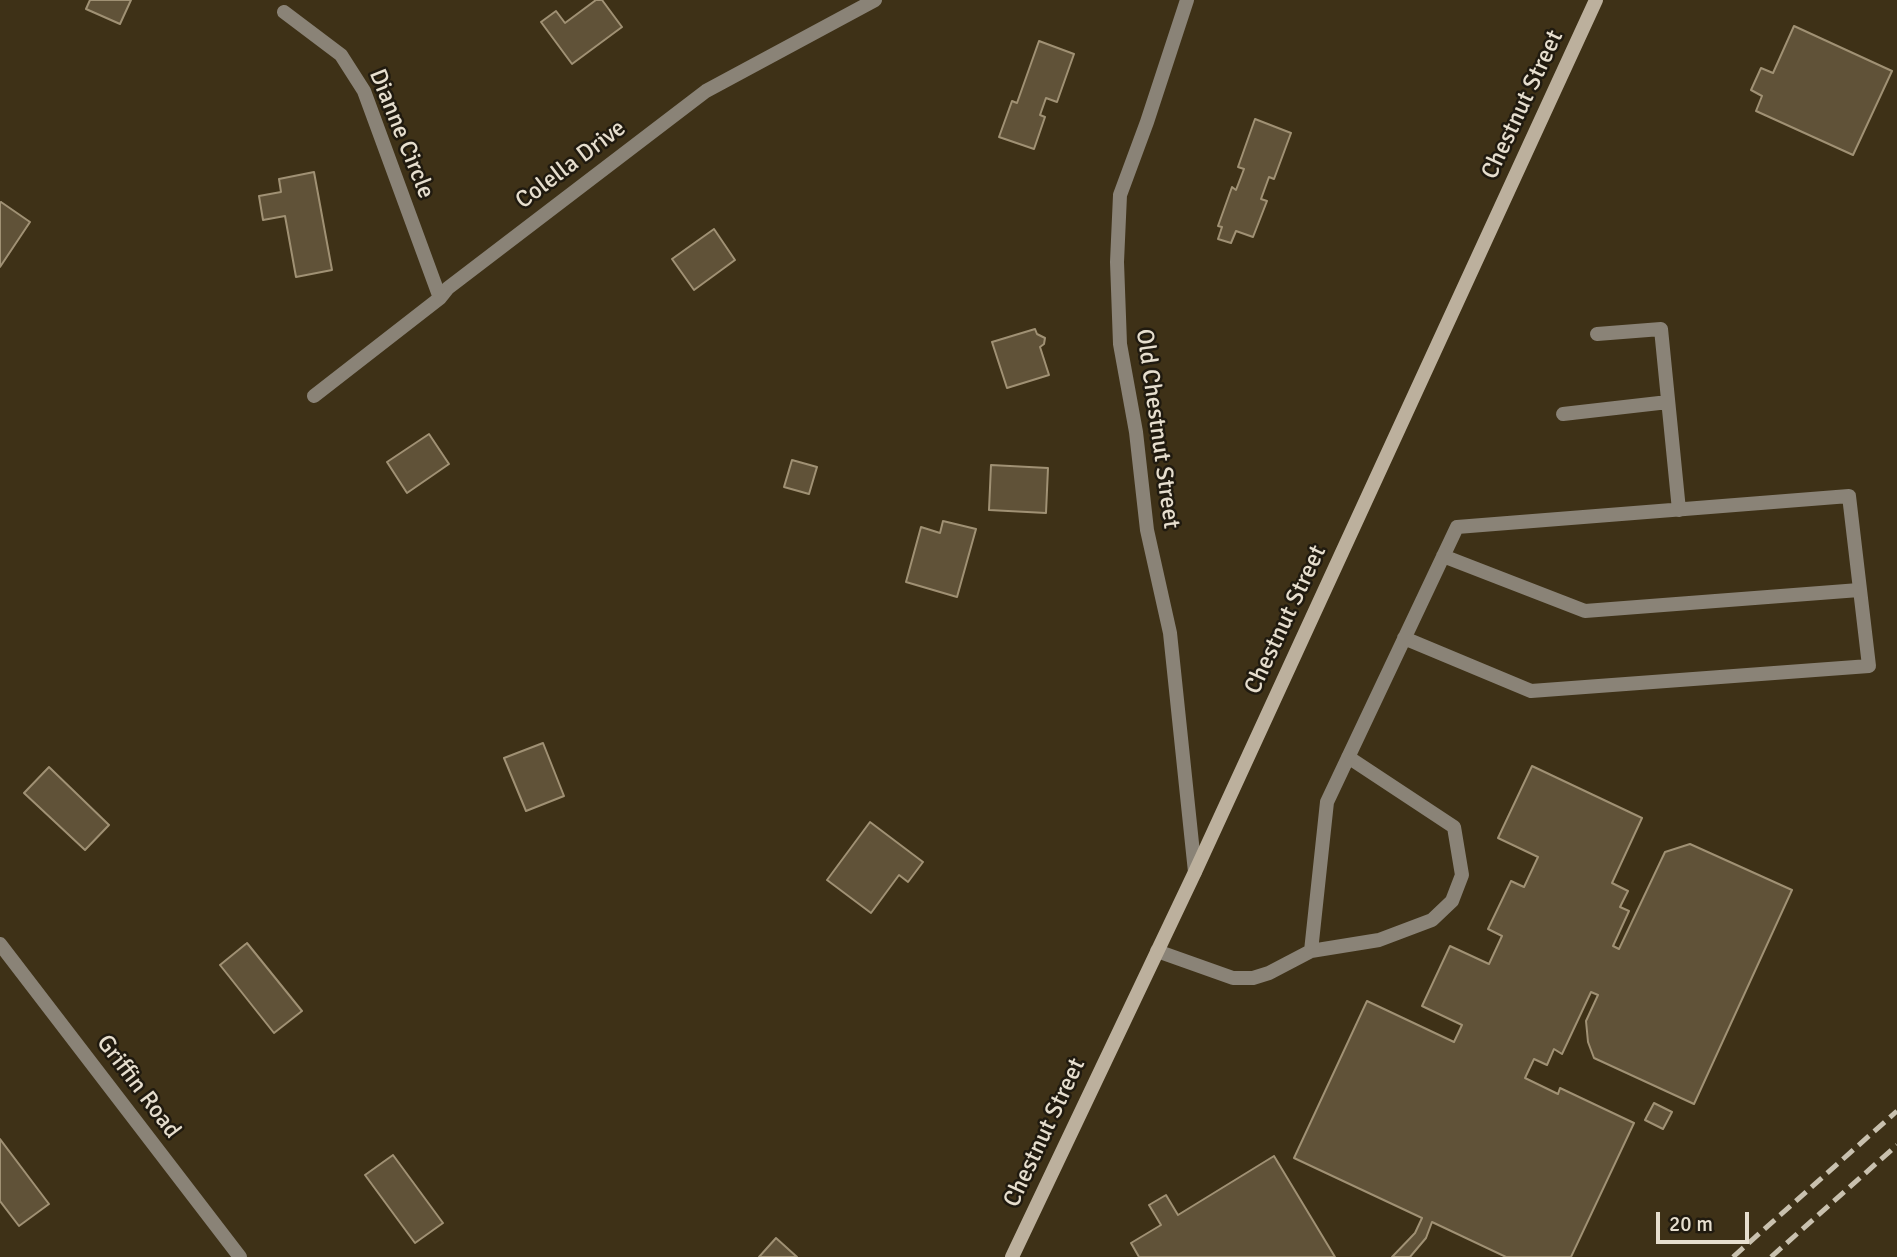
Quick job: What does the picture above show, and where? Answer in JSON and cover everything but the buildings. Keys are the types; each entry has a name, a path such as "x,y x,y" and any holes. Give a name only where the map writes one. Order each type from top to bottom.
{"main road":[{"name":"Chestnut Street","path":"1012,1257 1195,873 1596,0"}],"street":[{"name":"Colella Drive","path":"314,396 440,298 448,288 705,92 875,0"},
{"name":"Old Chestnut Street","path":"1187,0 1120,195 1116,262 1120,344 1136,432 1147,530 1170,633 1195,873"},
{"name":"Dianne Circle","path":"284,12 341,55 364,92 440,298"},
{"path":"1597,334 1661,329 1679,510"},
{"path":"1563,414 1668,402"},
{"path":"1311,951 1327,802 1404,638 1457,527 1849,496 1869,666 1531,691 1404,638"},
{"path":"1443,556 1585,611 1859,590"},
{"path":"1157,951 1233,978 1253,978 1269,973 1311,951 1379,940 1432,920 1452,901 1462,874 1454,827 1348,757"},
{"name":"Griffin Road","path":"0,944 240,1257"}],"railway":[{"path":"1733,1257 1897,1111"},
{"path":"1771,1257 1897,1145"}]}
